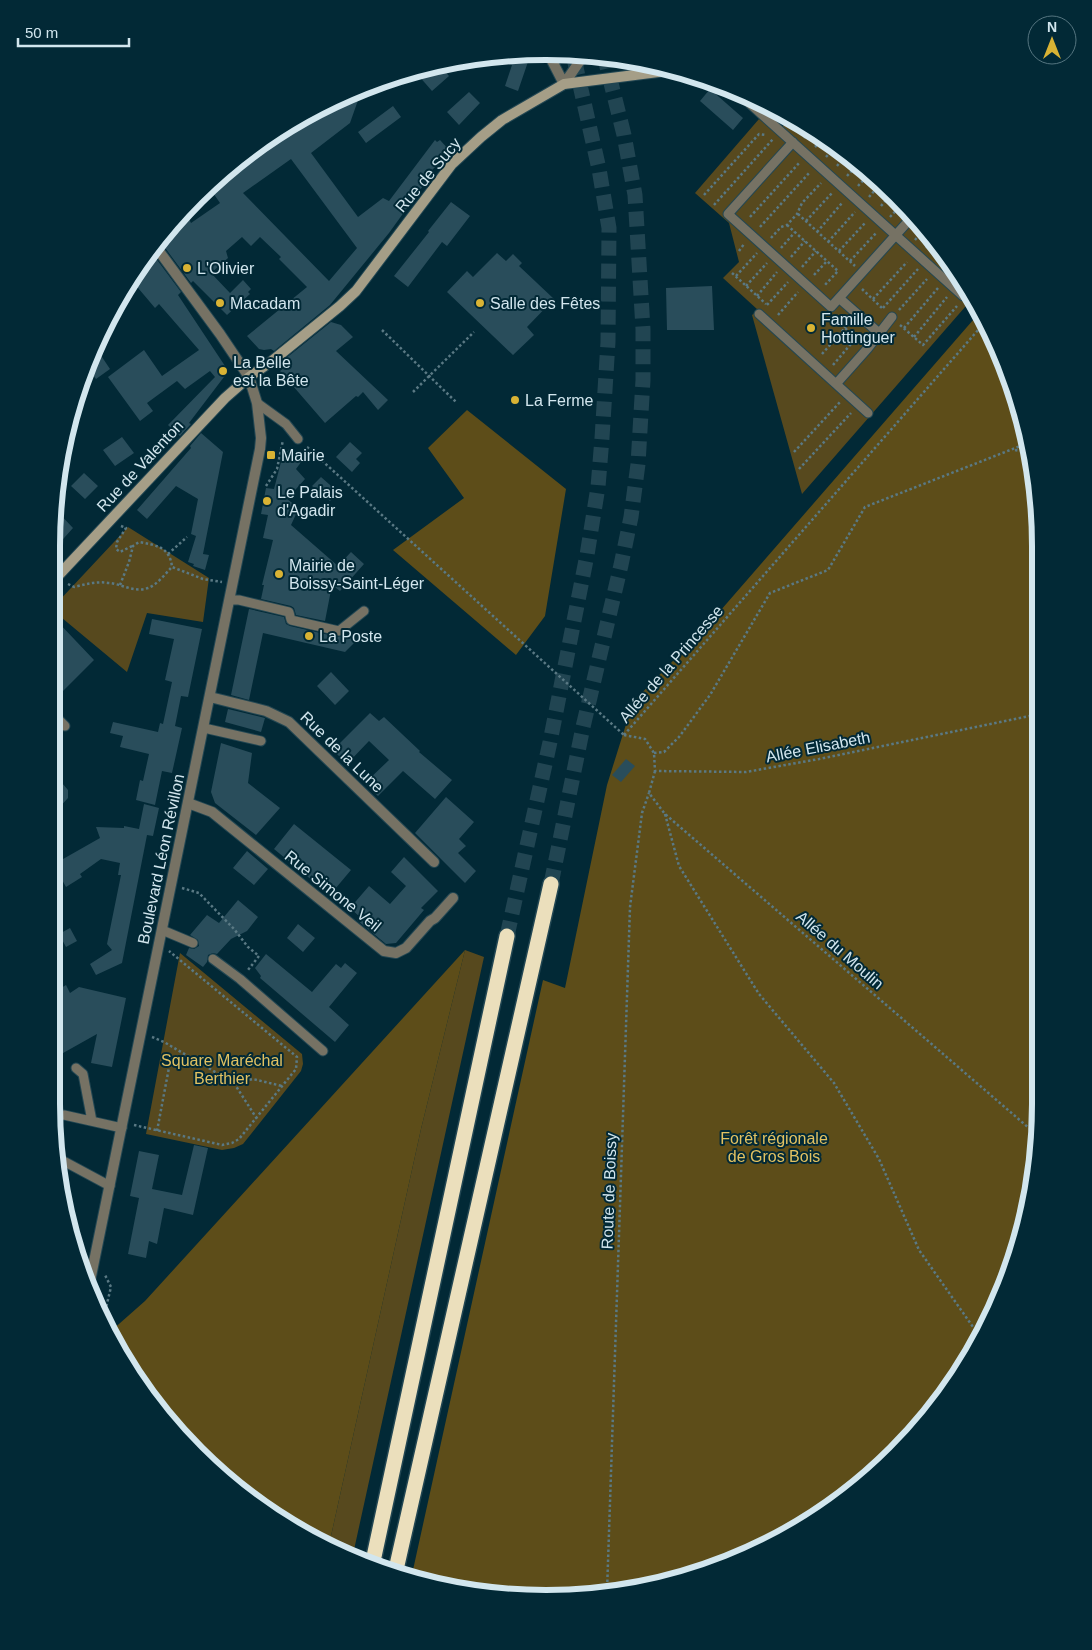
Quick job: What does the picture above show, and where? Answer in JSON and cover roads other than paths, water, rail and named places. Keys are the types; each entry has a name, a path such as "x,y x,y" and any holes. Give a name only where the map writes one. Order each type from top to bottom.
{"highway":[{"path":"397,1566 551,884"},
{"path":"374,1558 507,936"}],"main road":[{"name":"Rue de Sucy","path":"248,377 272,361 340,306 356,290 460,155 502,120 564,84 654,72"},
{"name":"Rue de Valenton","path":"60,574 212,411 248,377"}],"street":[{"path":"551,60 564,84 580,61"},
{"name":"Boulevard Léon Révillon","path":"91,1275 260,450 257,403 248,377 220,334 159,251"},
{"name":"Rue de la Lune","path":"210,698 266,711 289,722 434,862"},
{"name":"Rue Simone Veil","path":"188,803 212,812 384,951 396,953 406,948 453,898"}],"lane":[{"path":"753,106 962,295"},
{"path":"793,142 728,214 831,307 908,222"},
{"path":"839,298 879,333"},
{"path":"759,314 868,413"},
{"path":"836,384 892,318"},
{"path":"257,403 286,424 298,439"},
{"path":"230,600 239,600 289,612 291,620 339,631 364,611"},
{"path":"60,722 65,726"},
{"path":"204,728 261,741"},
{"path":"162,930 193,943"},
{"path":"213,959 240,979 323,1051"},
{"path":"76,1068 83,1074 92,1121"},
{"path":"64,1115 122,1126"},
{"path":"63,1161 110,1186"}],"tunnel":[{"path":"507,936 550,742 587,555 598,487 602,438 608,342 609,228 599,169 575,61"},
{"path":"551,884 583,727 631,517 638,464 643,380 643,329 635,195 624,135 606,64"}],"place":[{"name":"L'Olivier","path":"187,268"},
{"name":"Macadam","path":"220,303"},
{"name":"Salle des Fêtes","path":"480,303"},
{"name":"Famille Hottinguer","path":"811,328"},
{"name":"La Belle est la Bête","path":"223,371"},
{"name":"La Ferme","path":"515,400"},
{"name":"Mairie","path":"271,455"},
{"name":"Le Palais d'Agadir","path":"267,501"},
{"name":"Mairie de Boissy-Saint-Léger","path":"279,574"},
{"name":"La Poste","path":"309,636"}],"park label":[{"name":"Square Maréchal Berthier","path":"222,1069"},
{"name":"Forêt régionale de Gros Bois","path":"774,1147"}]}
